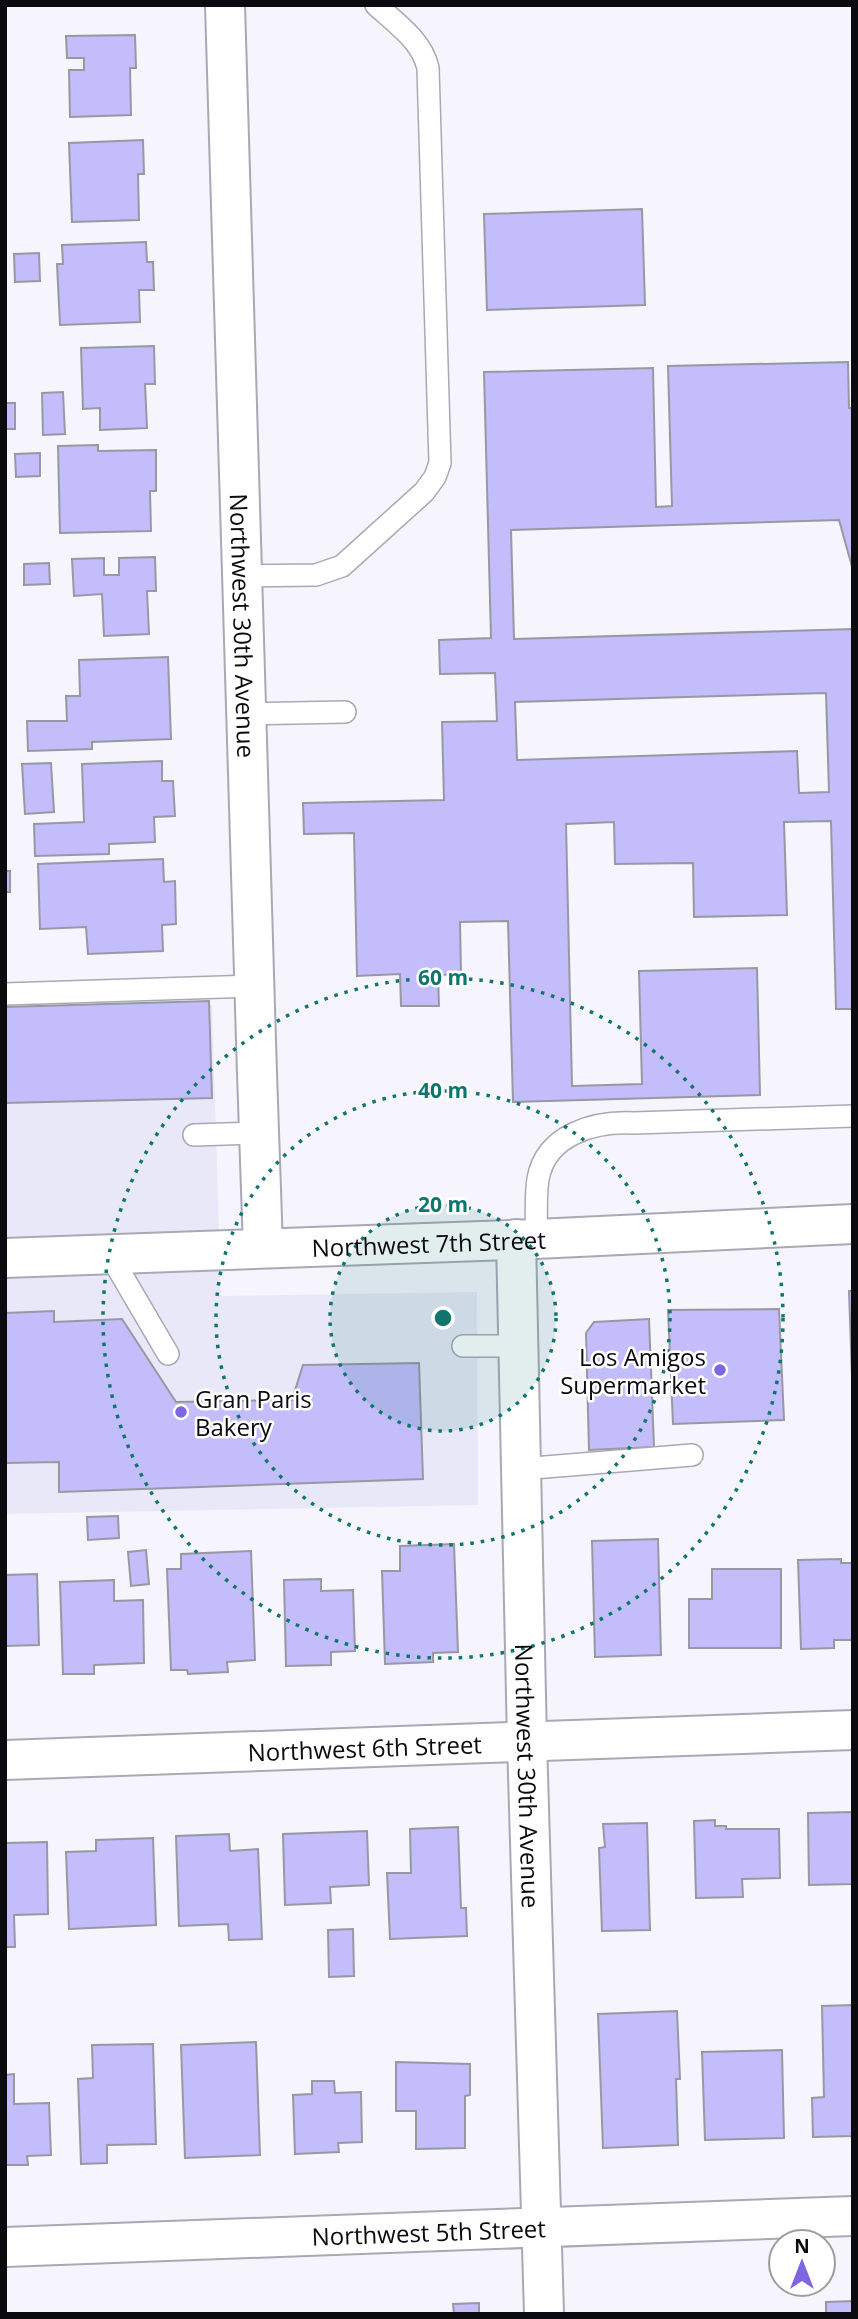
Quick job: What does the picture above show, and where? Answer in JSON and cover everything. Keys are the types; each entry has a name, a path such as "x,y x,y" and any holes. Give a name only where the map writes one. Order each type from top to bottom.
{"street":[{"name":"Northwest 30th Avenue","path":"225,5 263,1248"},
{"name":"Northwest 7th Street","path":"5,1258 526,1240 853,1224"},
{"name":"Northwest 30th Avenue","path":"526,1240 518,1346 544,2314"},
{"name":"Northwest 6th Street","path":"5,1760 853,1730"},
{"name":"Northwest 5th Street","path":"5,2247 853,2216"}],"lane":[{"path":"243,576 316,575 342,566 424,492 435,477 440,463 428,68 425,55 414,40 376,5"},
{"path":"245,714 345,712"},
{"path":"5,994 254,986"},
{"path":"526,1240 538,1178 544,1163 554,1148 569,1136 589,1127 610,1122 853,1116"},
{"path":"194,1135 259,1133"},
{"path":"110,1255 168,1354"},
{"path":"463,1346 518,1346"},
{"path":"521,1469 692,1455"}],"shaded area":[{"path":"212,1005 221,1296 477,1292 478,1505 5,1514 5,1011"}],"building":[{"path":"135,35 136,68 130,68 131,115 70,117 69,70 84,70 84,58 67,58 66,36"},
{"path":"143,140 144,174 138,174 139,220 72,222 69,143"},
{"path":"642,209 645,305 487,310 484,214"},
{"path":"146,242 147,262 153,262 154,290 139,290 140,322 60,325 57,264 63,264 62,245"},
{"path":"39,253 40,281 15,282 14,254"},
{"path":"154,346 155,384 145,384 147,428 100,430 100,408 83,409 81,348"},
{"path":"848,362 849,408 853,408 853,570 839,520 511,530 514,639 853,629 853,1009 836,1009 831,821 784,822 787,915 694,917 693,863 615,864 614,822 566,824 572,1086 642,1084 639,971 757,968 760,1095 513,1102 508,921 460,922 461,974 438,975 439,1006 401,1006 400,974 357,976 354,833 304,834 303,803 444,800 442,722 497,721 495,673 440,674 439,640 491,638 484,372 653,368 656,507 672,506 668,366","holes":["826,693 829,792 799,793 797,751 517,760 515,702"]},
{"path":"63,392 65,434 43,435 42,393"},
{"path":"5,403 15,403 15,429 5,429"},
{"path":"98,445 98,451 156,450 156,491 150,491 151,531 60,533 58,446"},
{"path":"40,453 40,476 16,477 15,454"},
{"path":"155,557 156,591 147,591 149,634 104,636 102,594 74,596 72,559 104,558 104,575 119,575 119,558"},
{"path":"49,563 50,584 24,585 24,564"},
{"path":"168,657 171,739 92,742 92,749 28,751 27,721 67,721 66,696 80,696 79,660"},
{"path":"162,761 162,781 173,781 175,816 154,817 155,842 109,844 109,854 35,856 34,824 84,822 82,764"},
{"path":"51,763 54,812 25,814 22,764"},
{"path":"163,859 164,882 175,881 176,924 162,925 163,951 88,954 86,927 40,929 38,864"},
{"path":"5,871 10,871 10,892 5,892"},
{"path":"209,1001 212,1098 5,1103 5,1007"},
{"path":"849,1291 853,1291 853,1376 852,1376"},
{"path":"779,1309 784,1420 673,1424 668,1310"},
{"path":"54,1311 54,1322 122,1319 176,1402 292,1400 303,1365 419,1363 423,1479 59,1492 59,1462 5,1463 5,1313"},
{"path":"649,1319 654,1447 589,1450 586,1333 594,1322"},
{"path":"118,1516 119,1538 88,1540 87,1517"},
{"path":"658,1539 661,1655 595,1657 592,1541"},
{"path":"454,1544 458,1652 433,1653 433,1662 385,1664 382,1571 400,1571 400,1546"},
{"path":"146,1550 149,1584 131,1586 128,1552"},
{"path":"251,1551 255,1660 227,1662 228,1672 188,1674 187,1670 171,1670 167,1569 181,1569 181,1554"},
{"path":"841,1559 841,1563 853,1563 853,1640 834,1640 834,1648 801,1649 798,1560"},
{"path":"712,1569 781,1569 781,1648 689,1648 689,1599 712,1599"},
{"path":"37,1574 39,1645 5,1646 5,1575"},
{"path":"321,1579 321,1591 353,1590 355,1651 331,1652 331,1665 286,1666 284,1580"},
{"path":"114,1580 114,1601 143,1600 144,1663 94,1665 94,1674 63,1674 60,1582"},
{"path":"853,1812 853,1884 809,1885 808,1813"},
{"path":"715,1820 715,1826 726,1826 726,1829 779,1829 780,1878 742,1879 743,1897 696,1898 694,1821"},
{"path":"647,1823 650,1930 602,1931 599,1848 605,1847 603,1824"},
{"path":"458,1827 461,1908 466,1908 467,1936 390,1939 387,1873 411,1873 410,1829"},
{"path":"367,1831 369,1885 330,1887 331,1903 285,1905 283,1834"},
{"path":"229,1834 230,1851 258,1849 262,1939 229,1940 228,1924 179,1926 176,1836"},
{"path":"153,1838 156,1925 69,1929 66,1852 96,1851 96,1840"},
{"path":"47,1842 48,1914 14,1915 15,1947 5,1947 5,1843"},
{"path":"353,1929 354,1976 329,1977 328,1930"},
{"path":"853,2005 853,2136 813,2137 812,2098 824,2097 822,2006"},
{"path":"677,2011 680,2079 676,2079 678,2145 603,2148 598,2014"},
{"path":"256,2042 260,2155 185,2158 181,2045"},
{"path":"153,2044 156,2144 107,2145 107,2163 81,2164 78,2079 93,2078 92,2045"},
{"path":"782,2050 784,2138 705,2140 702,2052"},
{"path":"396,2062 470,2064 470,2095 465,2096 465,2148 416,2149 416,2111 396,2111"},
{"path":"14,2074 14,2104 49,2103 51,2155 27,2156 28,2165 5,2165 5,2075"},
{"path":"312,2081 334,2081 335,2093 361,2092 362,2142 338,2143 339,2152 295,2154 293,2095 312,2094"},
{"path":"853,2301 853,2314 826,2314 826,2302"},
{"path":"479,2303 479,2314 454,2314 453,2304"}],"place":[{"name":"Los Amigos Supermarket","path":"720,1370"},
{"name":"Gran Paris Bakery","path":"181,1412"}]}
